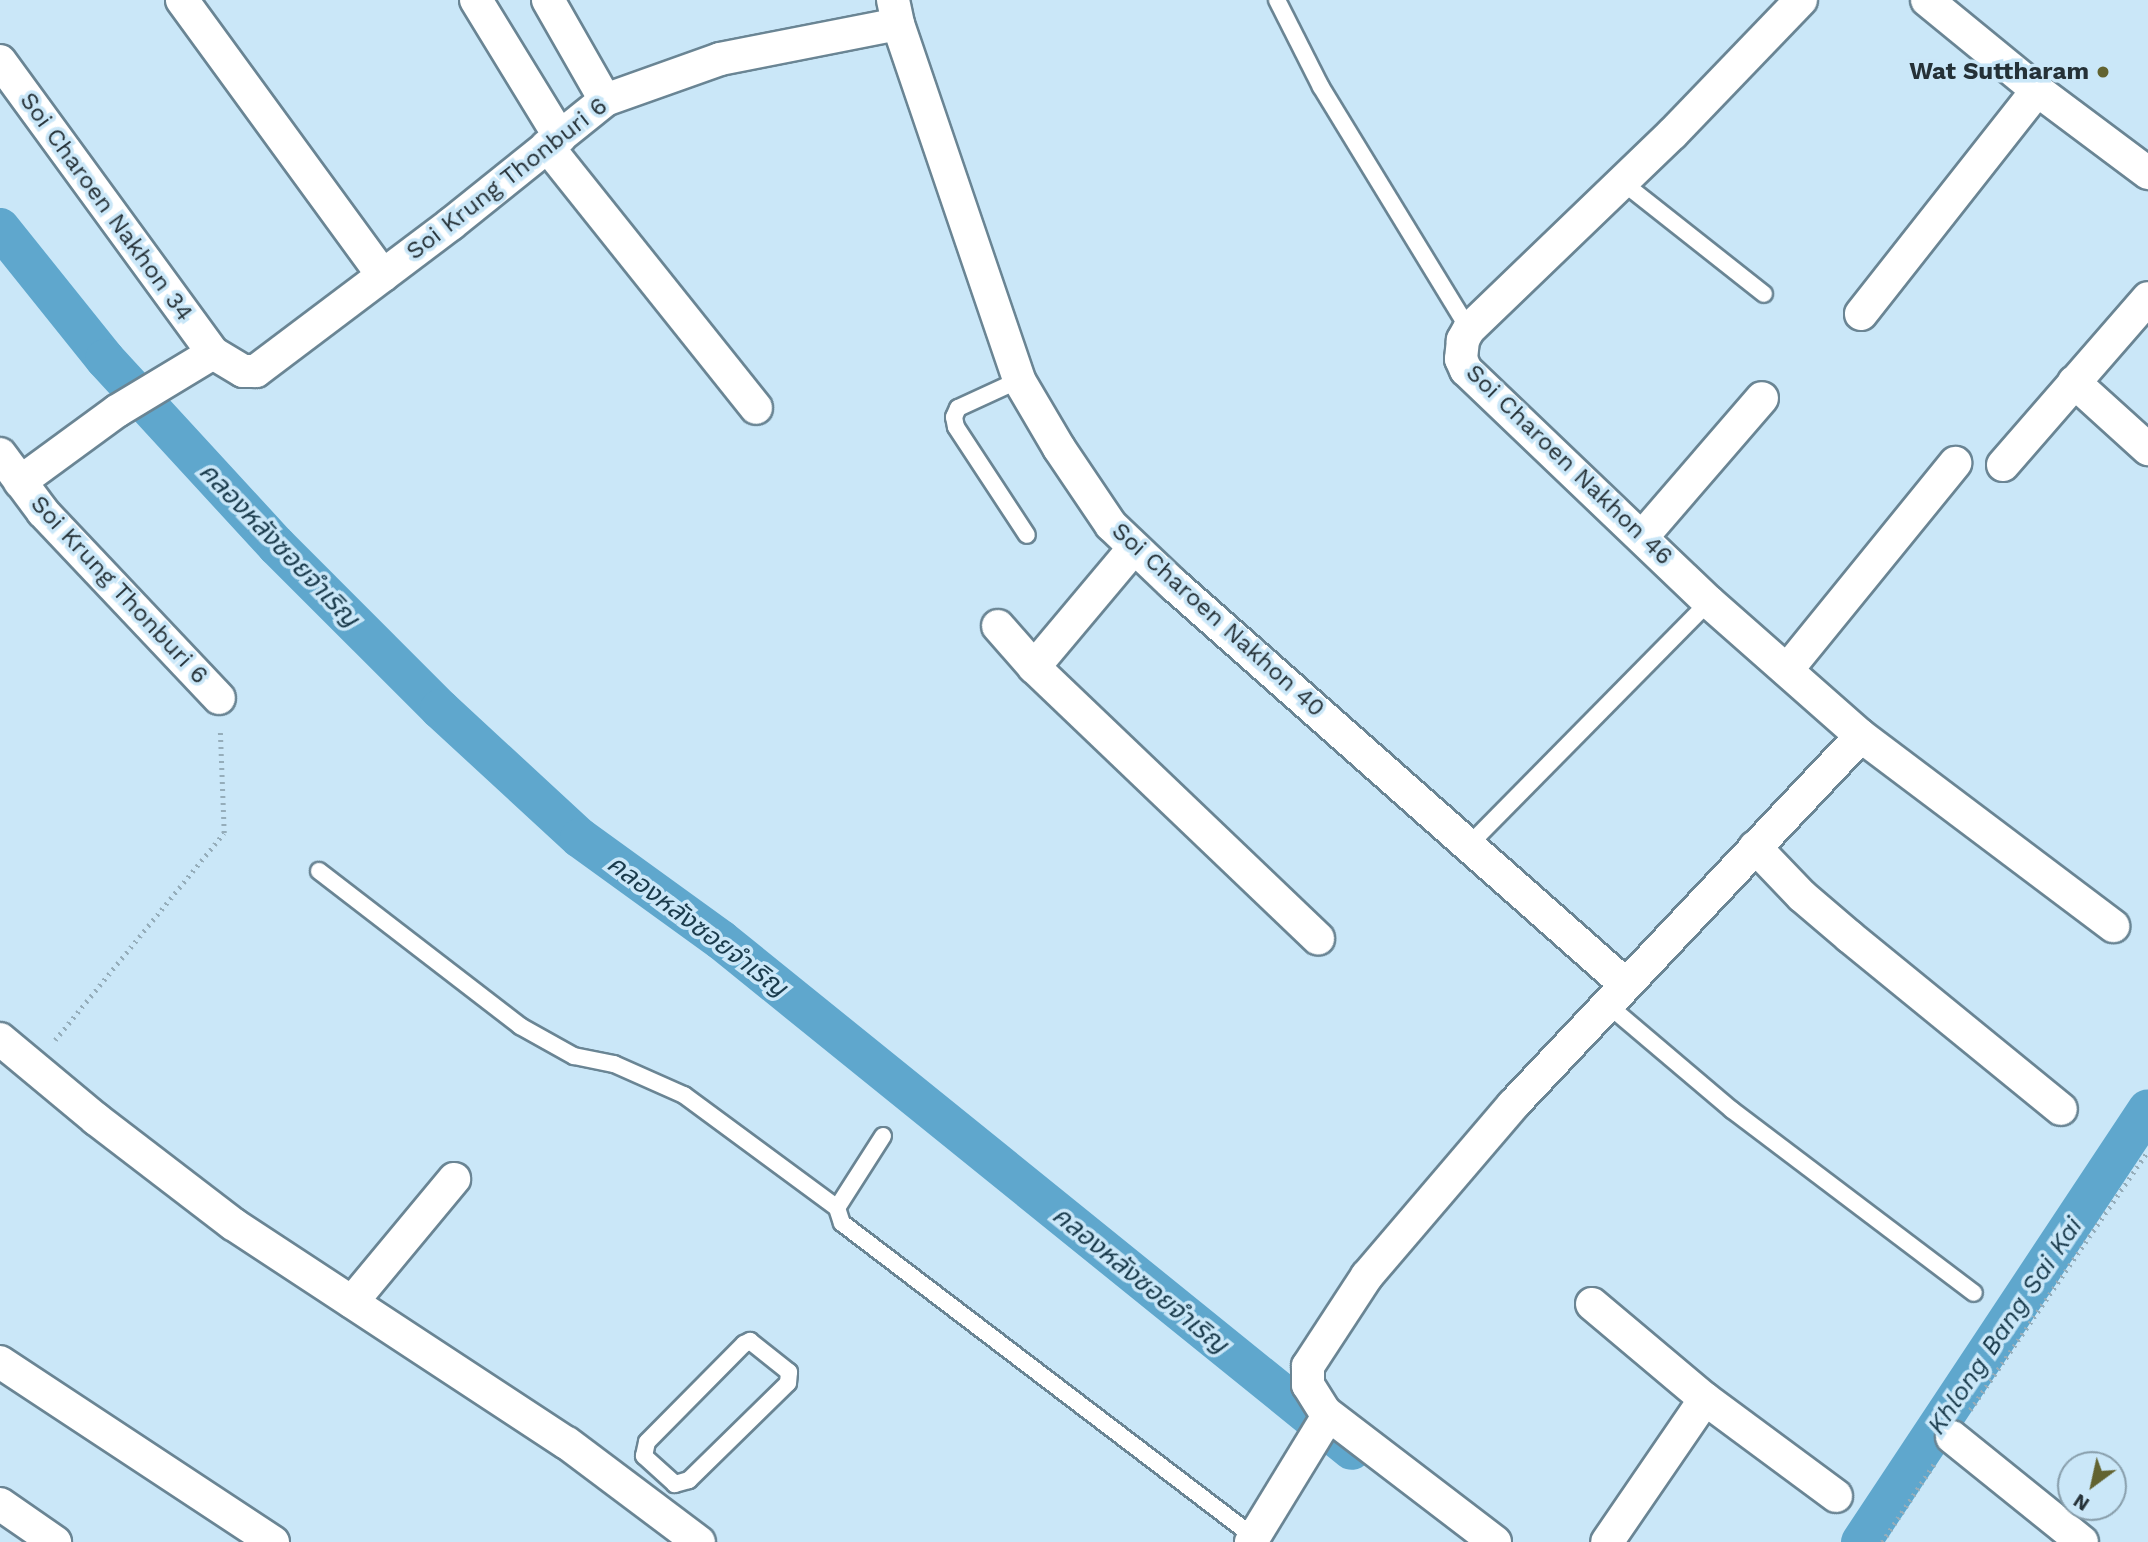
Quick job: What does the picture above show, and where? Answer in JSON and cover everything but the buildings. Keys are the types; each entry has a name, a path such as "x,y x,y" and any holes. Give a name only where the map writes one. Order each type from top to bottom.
{"street":[{"path":"182,0 383,276"},
{"path":"476,0 553,141 756,408"},
{"path":"548,0 605,100"},
{"name":"Soi Charoen Nakhon 46","path":"1801,0 1759,46 1469,329 1463,340 1461,359 1466,370 1643,536 1709,602 1861,736 2113,926"},
{"path":"1927,0 2037,90 2148,173"},
{"name":"Soi Krung Thonburi 6","path":"20,482 117,411 213,353 243,371 256,371 383,276 605,100 720,59 896,12"},
{"name":"Soi Charoen Nakhon 40","path":"896,12 1018,380 1059,448 1111,524 1134,548 1469,845 1616,994"},
{"name":"Soi Charoen Nakhon 34","path":"0,61 213,353"},
{"path":"1861,314 2037,90"},
{"path":"2003,465 2148,298"},
{"path":"2074,382 2148,449"},
{"path":"1643,536 1762,398"},
{"name":"Soi Krung Thonburi 6","path":"0,454 43,512 219,698"},
{"path":"1787,670 1955,463"},
{"path":"1034,667 1134,548"},
{"path":"998,626 1034,667 1318,938"},
{"path":"1495,1542 1325,1416 1308,1385 1308,1366 1367,1276 1513,1105 1861,736"},
{"path":"1755,847 1802,896 2061,1109"},
{"path":"0,1039 35,1065 96,1119 233,1224 567,1443 699,1542"},
{"path":"352,1302 454,1179"},
{"path":"1592,1304 1705,1399 1836,1496"},
{"path":"0,1362 273,1542"},
{"path":"1607,1542 1705,1399"},
{"path":"1252,1539 1325,1416"},
{"path":"1952,1437 2082,1542"},
{"path":"0,1504 55,1542"}],"lane":[{"path":"1277,0 1321,88 1469,329"},
{"path":"1621,181 1764,294"},
{"path":"1018,380 958,408 954,417 956,427 1027,535"},
{"path":"1469,845 1709,602"},
{"path":"319,871 520,1026 574,1056 614,1064 684,1095 837,1208 842,1223 852,1232 1252,1539"},
{"path":"1616,994 1732,1110 1974,1293"},
{"path":"837,1208 883,1136"},
{"path":"750,1341 789,1372 788,1384 689,1480 675,1483 661,1473 644,1456 647,1441 744,1344 750,1341"},
{"path":"639,1497 661,1473"}],"path":[{"path":"35,1065 224,833 219,698"},
{"path":"1882,1542 2046,1296 2148,1151"}],"waterway":[{"name":"คลองหลังซอยจำเริญ","path":"0,228 105,359 277,546 440,709 580,838 721,940 1352,1450"},
{"name":"Khlong Bang Sai Kai","path":"1861,1542 2148,1109"}],"place":[{"name":"Wat Suttharam","path":"2103,72"}]}
